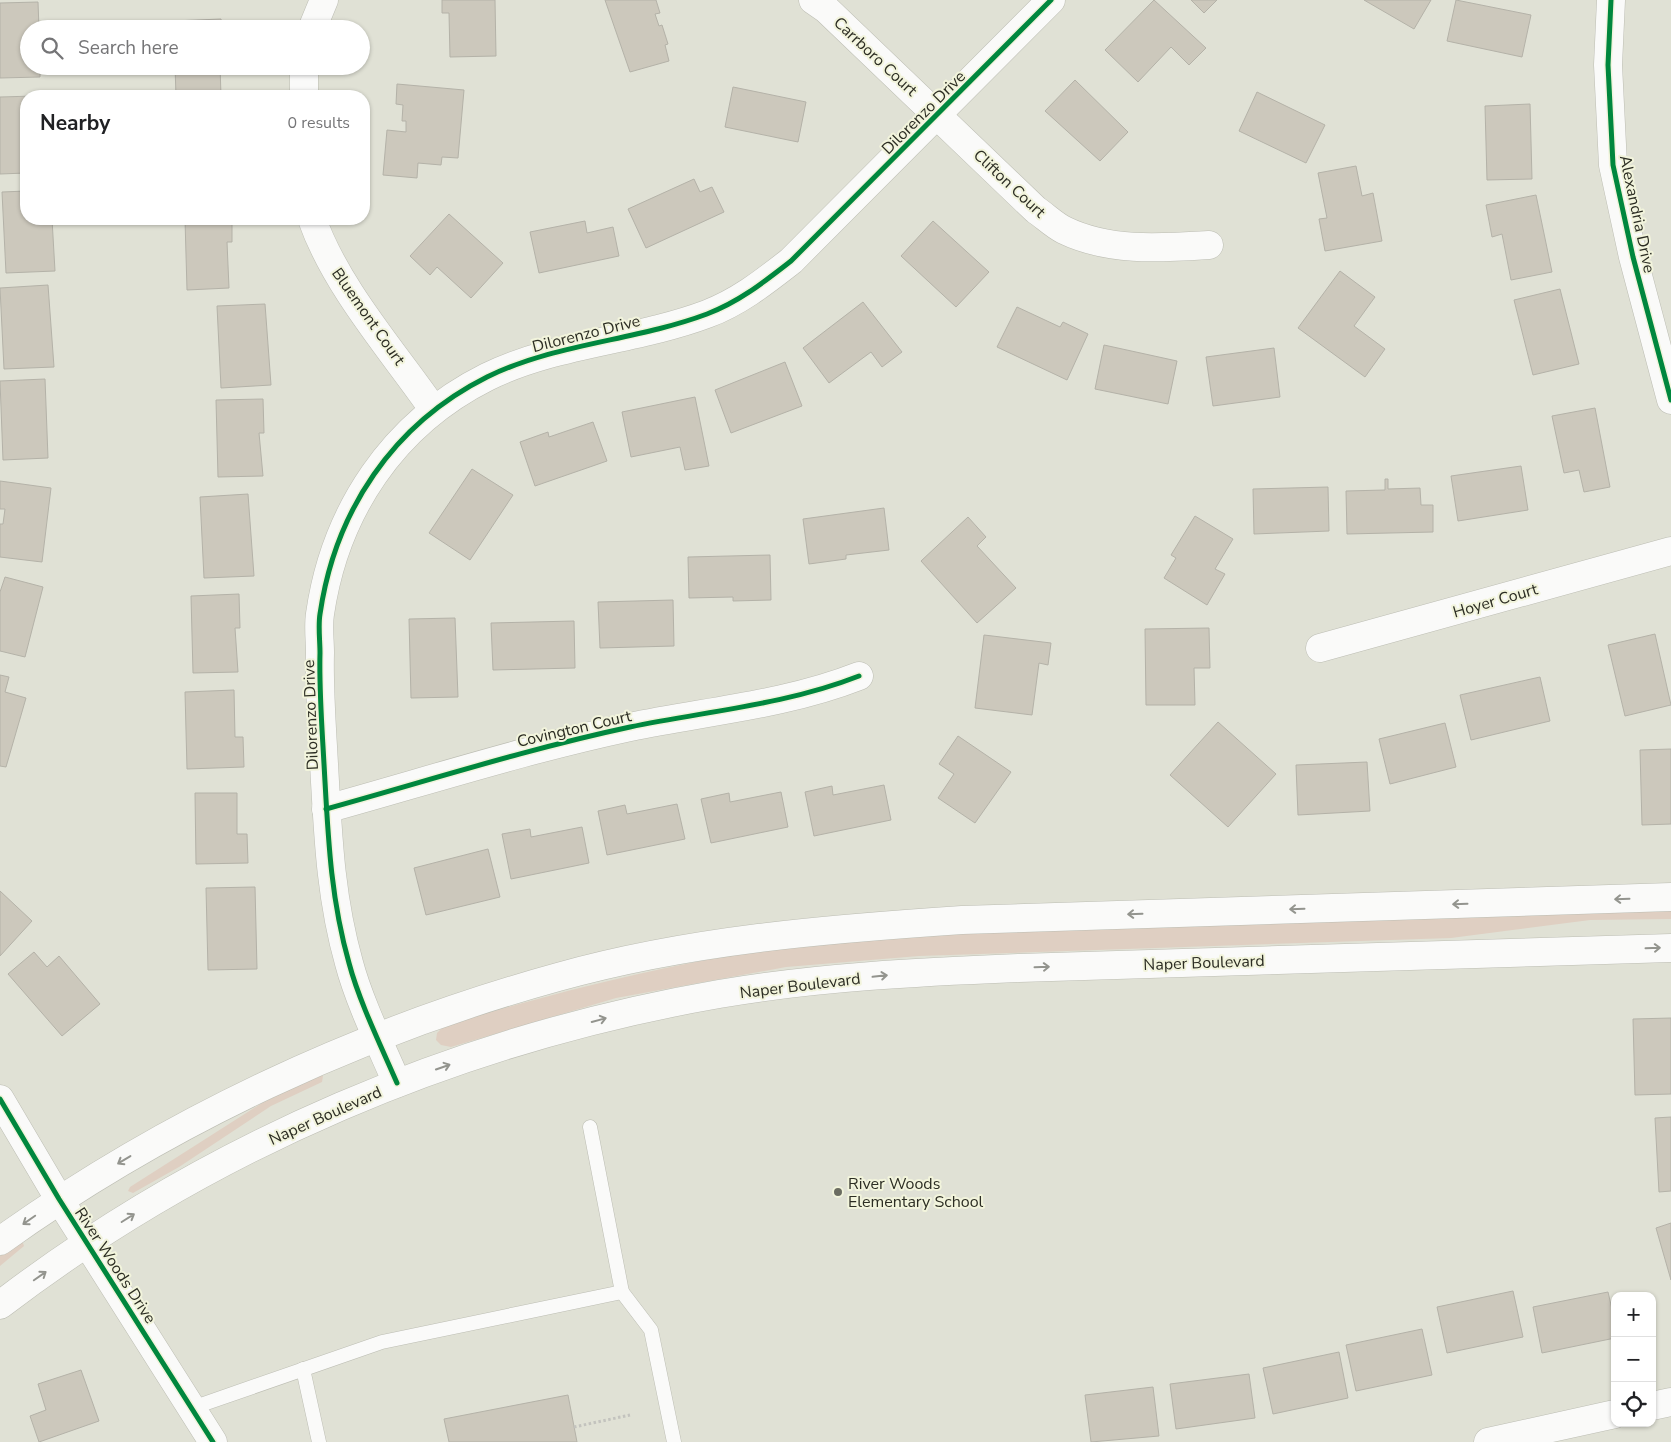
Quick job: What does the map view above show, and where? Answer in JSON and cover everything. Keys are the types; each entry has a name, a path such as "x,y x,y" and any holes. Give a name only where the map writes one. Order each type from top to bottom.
{"street":[{"path":"316,20 324,0"},
{"name":"Carrboro Court","path":"813,0 826,9 938,115"},
{"name":"Dilorenzo Drive","path":"397,1083 349,967 336,910 329,864 319,671 320,616 331,564 349,516 372,477 398,442 434,409 486,378 525,362 562,350 707,314 749,294 791,261 1051,0"},
{"name":"Alexandria Drive","path":"1610,0 1608,65 1613,165 1633,258 1671,400"},
{"path":"304,75 304,90"},
{"name":"Clifton Court","path":"938,115 1036,210 1064,230 1097,242 1126,246 1158,248 1209,245"},
{"name":"Bluemont Court","path":"314,225 323,250 344,283 434,409"},
{"name":"Hoyer Court","path":"1320,648 1671,551"},
{"name":"Covington Court","path":"326,809 556,744 631,727 803,695 859,676"},
{"path":"0,1241 59,1200 223,1105 378,1038 471,1004 560,976 673,952 756,938 858,927 972,919 1671,897"},
{"name":"Naper Boulevard","path":"0,1305 87,1244 148,1206 228,1160 305,1122 397,1083 534,1038 624,1014 721,994 911,973 1671,948"},
{"name":"River Woods Drive","path":"0,1099 59,1200 213,1442"},
{"path":"1656,1405 1671,1402"},
{"path":"1494,1441 1611,1415"}],"lane":[{"path":"590,1127 622,1292 651,1330 674,1442"},
{"path":"192,1408 382,1342 622,1292"},
{"path":"303,1369 319,1442"}],"path":[{"path":"574,1427 630,1415"}],"shaded area":[{"path":"1671,910 1671,919 1590,920 1451,938 919,956 786,967 616,998 451,1047 441,1045 436,1040 437,1033 445,1025 564,992 684,964 765,950 858,939 997,931"},
{"path":"319,1075 323,1076 322,1082 271,1106 179,1167 133,1193 128,1191 130,1187 262,1103"},
{"path":"18,1243 23,1243 24,1246 0,1266 0,1256"}],"building":[{"path":"442,0 495,0 496,56 450,57 449,13 442,13"},
{"path":"605,0 656,0 660,13 655,14 659,26 662,25 668,44 665,45 669,61 630,72"},
{"path":"1154,0 1206,48 1189,65 1171,47 1138,82 1105,50"},
{"path":"1191,0 1217,0 1204,13"},
{"path":"1364,0 1431,0 1414,29"},
{"path":"1456,0 1531,15 1522,57 1447,41"},
{"path":"38,2 39,20 20,20 20,75 40,75 40,77 0,78 0,3"},
{"path":"175,75 220,75 221,90 176,90"},
{"path":"1075,80 1128,132 1100,161 1045,111"},
{"path":"397,84 464,90 458,158 442,157 441,165 418,163 417,178 383,175 387,130 406,132 406,121 402,121 403,105 396,104"},
{"path":"733,87 806,102 798,142 725,127"},
{"path":"1257,92 1325,125 1306,163 1239,131"},
{"path":"20,96 20,173 0,174 0,97"},
{"path":"1530,104 1532,179 1487,180 1485,106"},
{"path":"1356,166 1362,196 1373,193 1382,241 1325,251 1319,219 1327,218 1318,173"},
{"path":"694,179 700,192 712,187 724,212 646,248 628,209"},
{"path":"20,191 20,225 52,225 55,271 6,273 2,192"},
{"path":"1536,195 1552,272 1511,280 1502,234 1492,237 1486,205"},
{"path":"449,214 503,263 471,298 437,267 430,275 410,256"},
{"path":"585,221 587,233 613,227 619,256 539,273 530,232"},
{"path":"933,221 989,272 956,307 901,256"},
{"path":"185,225 232,225 232,242 227,242 229,288 187,290"},
{"path":"1340,271 1375,297 1354,326 1385,349 1365,377 1298,328"},
{"path":"48,285 54,367 4,369 0,288"},
{"path":"1560,289 1579,364 1533,375 1514,300"},
{"path":"863,302 902,352 882,367 871,352 829,383 803,348"},
{"path":"265,304 271,385 221,388 217,306"},
{"path":"1017,307 1060,327 1063,322 1088,334 1067,380 997,347"},
{"path":"1104,345 1177,361 1168,404 1095,389"},
{"path":"1274,348 1280,397 1213,406 1206,357"},
{"path":"785,362 802,406 731,433 715,390"},
{"path":"45,379 48,458 3,460 0,381"},
{"path":"695,397 709,466 685,470 680,447 631,457 622,412"},
{"path":"263,399 264,433 259,433 263,476 218,477 216,400"},
{"path":"1595,408 1610,487 1584,492 1579,470 1564,473 1552,416"},
{"path":"593,422 607,461 535,486 520,442 548,432 549,437"},
{"path":"1521,466 1528,510 1458,521 1451,476"},
{"path":"472,469 513,495 470,560 429,533"},
{"path":"1385,479 1388,479 1388,489 1420,488 1421,505 1433,505 1433,532 1347,534 1346,491 1385,490"},
{"path":"0,481 51,488 42,562 0,557 0,524 3,524 5,509 0,509"},
{"path":"1328,487 1329,531 1254,534 1253,489"},
{"path":"248,494 254,576 204,578 200,497"},
{"path":"884,508 889,550 846,555 846,559 809,564 803,519"},
{"path":"1195,516 1233,539 1215,569 1225,574 1207,605 1164,578 1176,558 1171,555"},
{"path":"968,517 986,537 977,546 1016,588 977,623 921,561"},
{"path":"770,555 771,600 733,601 733,597 689,598 688,557"},
{"path":"5,577 43,587 25,657 0,651 0,592"},
{"path":"239,594 240,628 235,628 238,672 193,673 191,596"},
{"path":"673,600 674,646 600,648 598,602"},
{"path":"455,618 458,697 411,698 409,619"},
{"path":"574,621 575,668 493,670 491,623"},
{"path":"1209,628 1210,668 1194,668 1195,705 1146,705 1145,629"},
{"path":"1655,634 1671,705 1625,716 1608,645"},
{"path":"984,635 1051,643 1048,665 1039,663 1032,715 975,708"},
{"path":"0,675 9,677 5,692 26,698 6,767 0,766"},
{"path":"1540,677 1550,721 1471,740 1460,695"},
{"path":"234,690 235,737 243,737 244,767 187,769 185,692"},
{"path":"1218,722 1276,774 1228,827 1170,775"},
{"path":"1445,723 1456,767 1390,784 1379,739"},
{"path":"958,736 1011,772 975,823 938,798 954,774 939,764"},
{"path":"1671,749 1671,824 1642,825 1640,750"},
{"path":"1367,762 1370,811 1298,815 1296,765"},
{"path":"884,785 891,820 814,836 805,792 832,786 833,795"},
{"path":"781,792 788,827 711,843 701,799 729,793 730,802"},
{"path":"195,793 237,793 237,834 247,834 248,863 196,864"},
{"path":"677,804 685,839 607,855 598,811 625,805 627,814"},
{"path":"582,827 589,863 511,879 502,834 530,829 531,837"},
{"path":"488,849 500,897 426,915 414,868"},
{"path":"255,887 257,969 208,970 206,888"},
{"path":"0,891 32,921 0,956"},
{"path":"34,952 47,967 59,956 100,1004 62,1036 8,974"},
{"path":"1671,1018 1671,1094 1635,1095 1633,1019"},
{"path":"1671,1117 1671,1191 1659,1192 1655,1118"},
{"path":"1671,1223 1671,1280 1656,1228"},
{"path":"1513,1291 1523,1337 1447,1353 1437,1307"},
{"path":"1608,1292 1611,1305 1611,1339 1542,1353 1533,1307"},
{"path":"1422,1329 1432,1375 1356,1391 1346,1345"},
{"path":"1339,1352 1348,1398 1273,1414 1263,1368"},
{"path":"81,1370 99,1421 39,1442 30,1416 46,1410 38,1384"},
{"path":"1249,1374 1255,1418 1176,1429 1170,1384"},
{"path":"1153,1387 1159,1436 1091,1442 1085,1395"},
{"path":"568,1395 577,1442 449,1442 444,1419"}],"cycle path":[{"path":"397,1083 364,1008 353,978 343,938 334,889 329,840 321,708 319,619 328,576 339,540 355,506 374,474 397,445 423,419 453,396 487,377 540,357 680,323 707,314 730,304 761,284 791,261 1051,0"},
{"path":"1611,0 1608,65 1613,165 1633,257 1671,400"},
{"path":"326,809 553,745 659,721 774,701 831,686 859,676"},
{"path":"0,1099 59,1199 213,1442"}],"place":[{"name":"River Woods Elementary School","path":"838,1192"}]}
